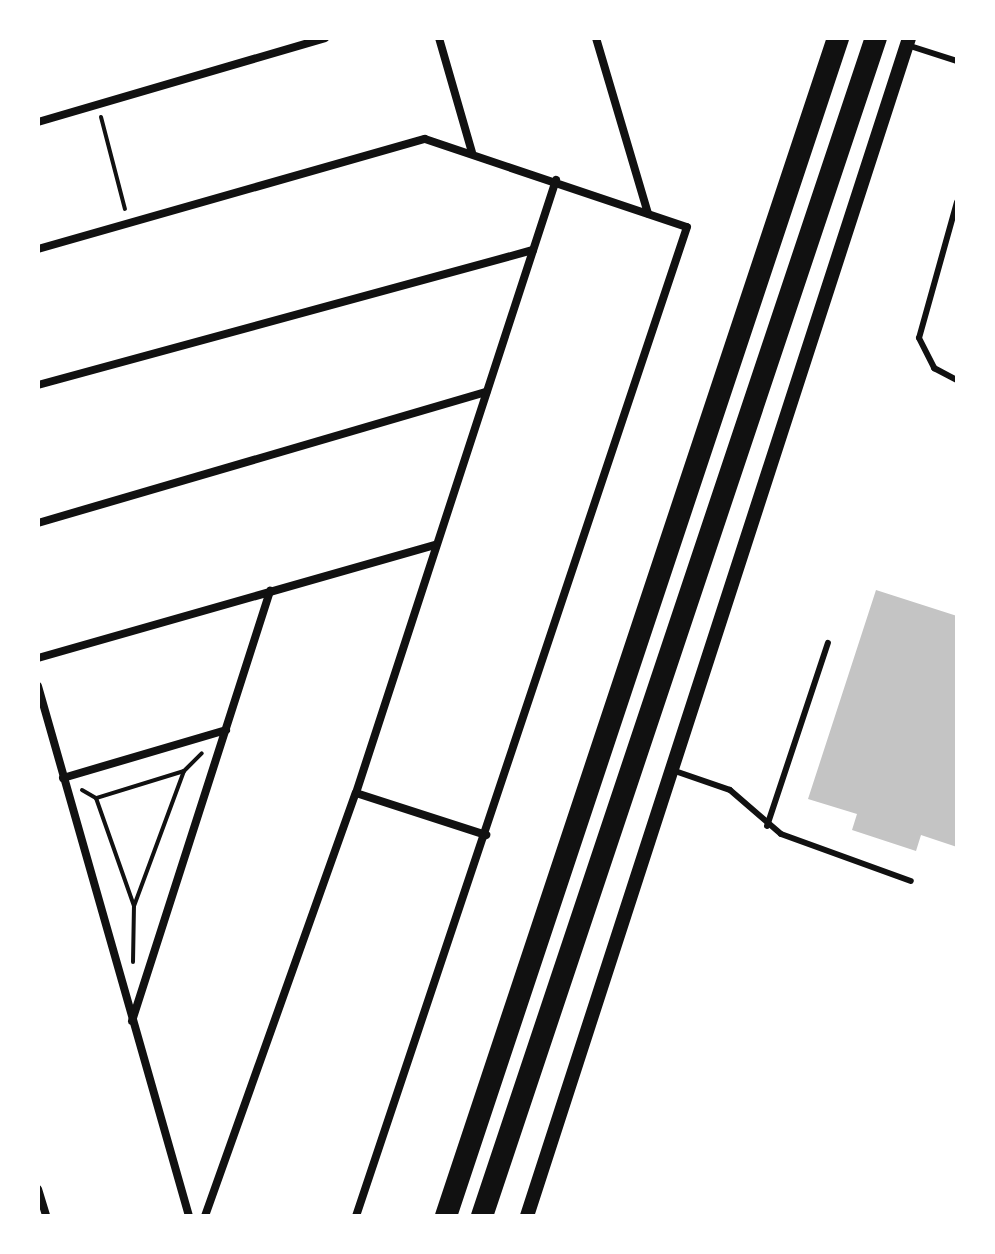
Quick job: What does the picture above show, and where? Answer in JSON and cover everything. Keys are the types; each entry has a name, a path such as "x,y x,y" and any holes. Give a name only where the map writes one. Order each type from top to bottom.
{"highway":[{"path":"446,1216 838,38"},
{"path":"482,1216 876,38"}],"street":[{"path":"38,122 300,41 325,38"},
{"path":"439,38 472,152"},
{"path":"596,38 648,213"},
{"path":"527,1216 908,41"},
{"path":"38,249 416,140 472,152 687,227 356,1216"},
{"path":"205,1216 356,793 556,180"},
{"path":"38,385 533,250"},
{"path":"38,523 486,392"},
{"path":"38,658 435,545"},
{"path":"132,1021 270,591"},
{"path":"38,686 189,1216"},
{"path":"63,778 226,730"},
{"path":"356,793 486,835"},
{"path":"38,1189 46,1216"}],"lane":[{"path":"908,41 957,61"},
{"path":"957,202 919,338 934,368 957,380"},
{"path":"767,826 828,643"},
{"path":"670,770 730,790 767,826 911,881"}],"path":[{"path":"98,105 128,223"},
{"path":"184,771 179,786 134,906 96,798 184,771"}],"building":[{"path":"876,590 957,616 957,847 921,835 916,851 852,830 857,814 808,799"}]}
